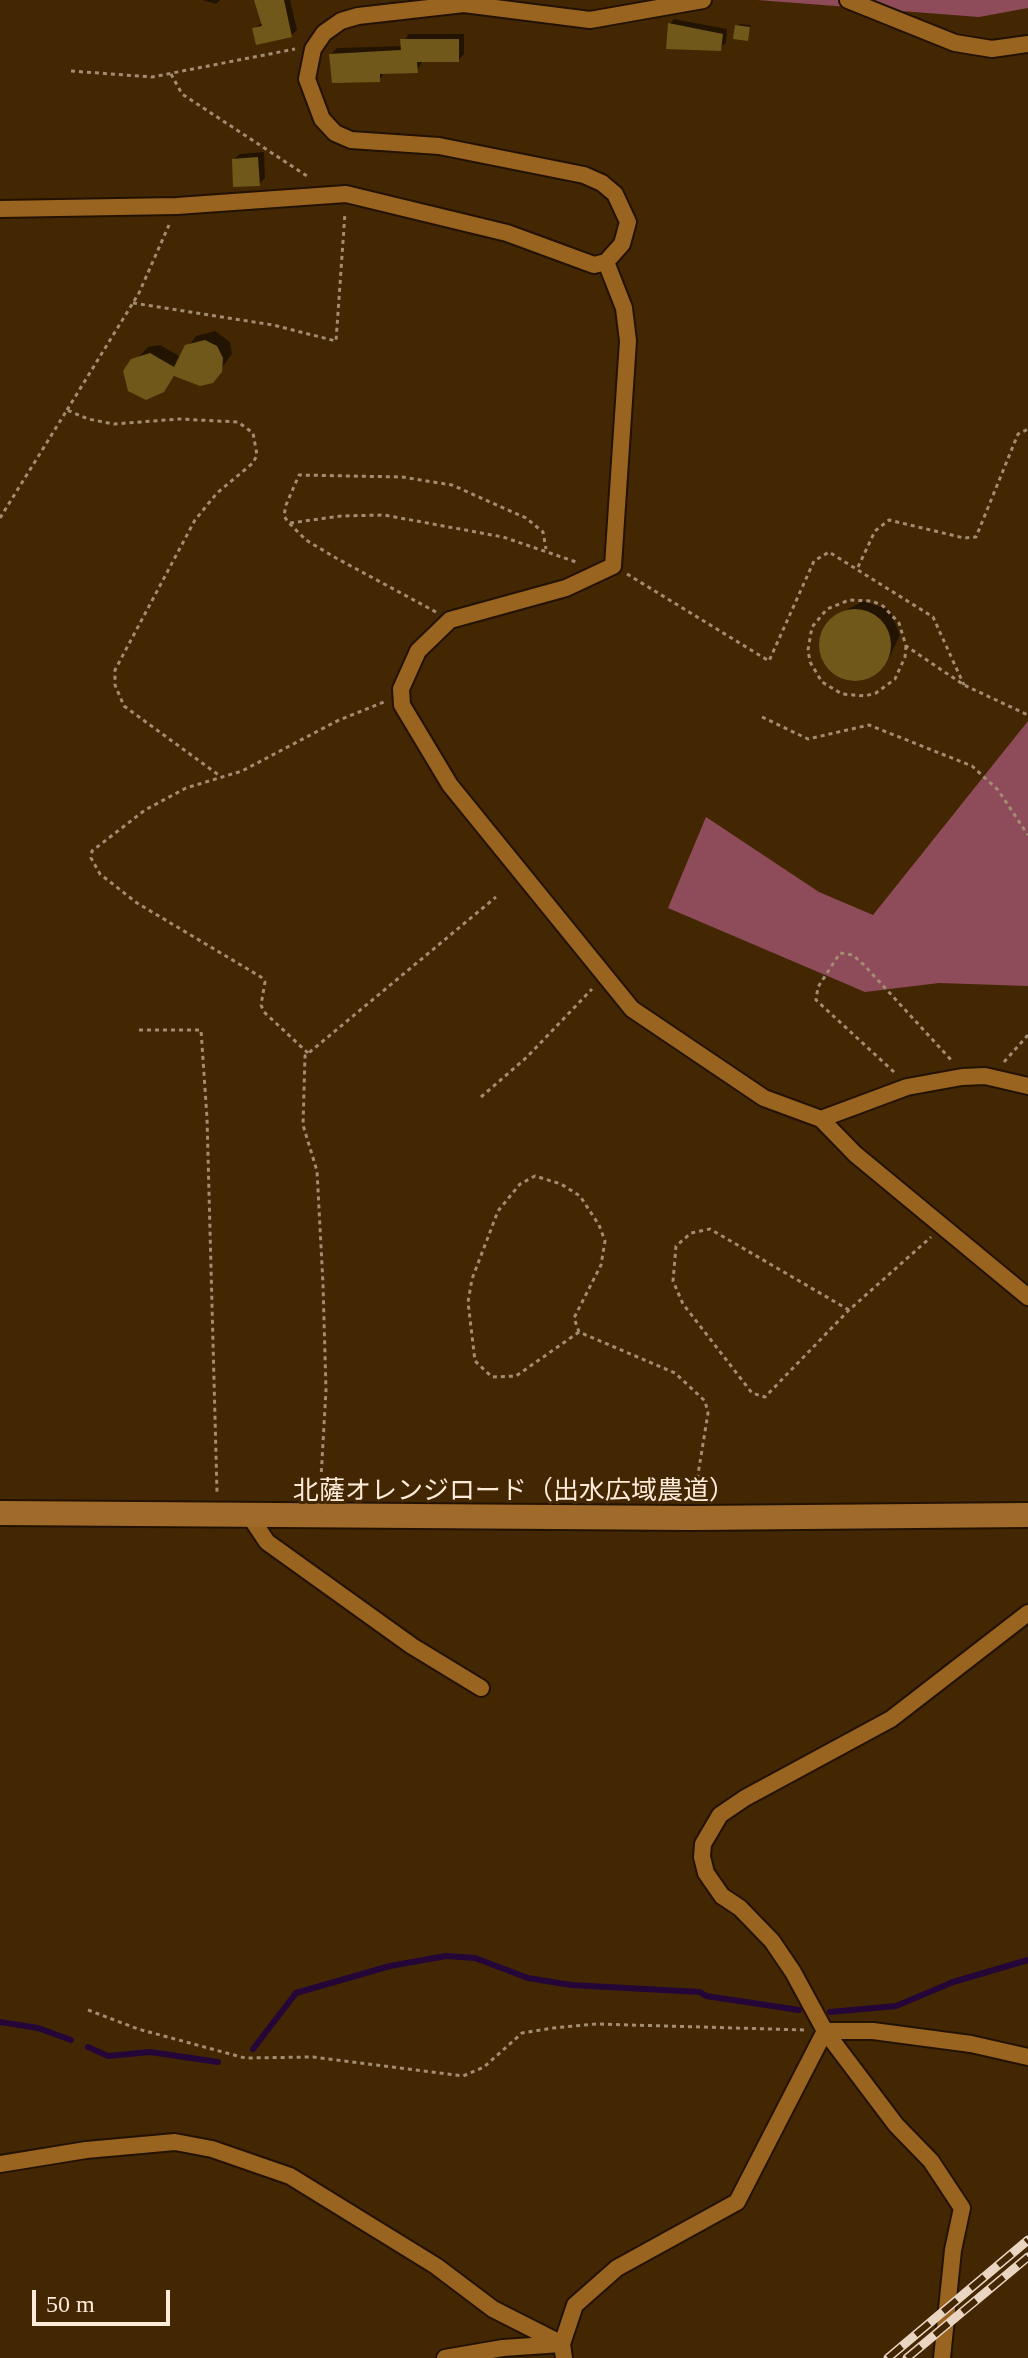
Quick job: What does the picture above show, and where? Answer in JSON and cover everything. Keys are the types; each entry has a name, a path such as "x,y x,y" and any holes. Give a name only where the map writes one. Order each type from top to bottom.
{"street":[{"path":"0,209 177,206 346,194 507,233 594,265 606,262 622,244 628,222 615,194 602,183 584,175 439,146 351,140 335,133 322,119 307,79 313,49 324,33 341,21 358,16 464,4 590,20 703,0"},
{"path":"848,0 955,43 992,49 1028,44"},
{"path":"606,262 624,308 628,341 606,571 566,588 450,620 418,651 401,695 407,716 450,785 632,1009 710,1065 764,1098 821,1119 855,1154 1028,1297"},
{"path":"821,1119 907,1087 967,1077 985,1076 1028,1086"},
{"name":"北薩オレンジロード（出水広域農道）","path":"0,1513 692,1518 1028,1515"},
{"path":"249,1515 267,1542 412,1646 481,1688"},
{"path":"942,2358 953,2250 962,2208 931,2161 896,2125 825,2031 772,1941 740,1908 722,1896 706,1873 703,1844 720,1815 913,1705 1028,1613"},
{"path":"825,2031 873,2031 971,2044 1028,2057"},
{"path":"563,2351 575,2305 617,2268 737,2202 825,2031"},
{"path":"0,2164 86,2150 175,2142 212,2149 290,2176 436,2266 493,2309 563,2351"},
{"path":"445,2358 503,2348 563,2351"}],"path":[{"path":"71,71 133,77 170,73 254,54 313,49"},
{"path":"170,73 182,94 310,178 326,195"},
{"path":"133,303 261,322 336,341 346,194"},
{"path":"0,518 133,303 177,206"},
{"path":"67,410 88,419 114,424 179,419 238,422 253,433 257,455 253,463 217,493 195,520 115,670 115,685 124,706 220,776"},
{"path":"858,567 875,531 889,520 964,538 976,537 1018,434 1028,429"},
{"path":"450,620 306,540 284,516 299,475 402,477 452,485 526,518 543,532 546,549"},
{"path":"289,523 341,516 384,515 546,549 606,571 769,661 814,561 829,552 858,567 933,617 964,685"},
{"path":"906,646 895,679 876,693 853,697 822,682 810,662 808,650 812,627 819,617 837,603 860,599 883,606 892,614 899,623 906,646 964,685 1028,715"},
{"path":"308,1053 264,1012 261,1005 265,982 261,977 137,903 100,874 91,858 92,851 145,810 186,788 242,771 337,721 401,695"},
{"path":"762,717 808,739 869,725 972,766 998,790 1028,835"},
{"path":"319,1516 326,1390 317,1171 303,1125 308,1053 496,897"},
{"path":"907,1087 871,1047 816,1000 818,987 840,953 853,955 864,965 967,1077"},
{"path":"481,1097 527,1057 604,977"},
{"path":"139,1030 201,1030 207,1118 217,1515"},
{"path":"985,1076 1005,1062 1028,1035"},
{"path":"579,1332 516,1376 502,1379 492,1377 475,1361 468,1302 472,1279 498,1211 520,1184 535,1176 542,1176 580,1196 599,1225 605,1241 601,1265 574,1318 579,1332 675,1373 705,1401 708,1413 692,1518"},
{"path":"849,1310 710,1229 691,1233 676,1246 673,1281 683,1304 755,1397 767,1396 849,1310 942,1226"},
{"path":"88,2010 138,2029 245,2058 313,2057 463,2076 484,2067 522,2033 553,2028 596,2024 825,2031"}],"shaded area":[{"path":"757,0 1028,0 1028,8 979,17"},
{"path":"1028,721 1028,986 939,983 865,992 668,908 706,817 819,892 873,915"}],"building":[{"path":"254,0 284,0 292,37 256,45 252,28 262,26"},
{"path":"668,23 723,34 721,51 666,49"},
{"path":"735,25 750,27 748,41 733,39"},
{"path":"400,39 459,39 459,62 417,62 418,73 380,74 380,82 332,83 329,54 401,50"},
{"path":"258,157 260,186 233,187 232,159"},
{"path":"205,340 217,346 223,358 222,372 213,383 200,386 174,376 164,392 146,400 128,391 123,371 131,359 150,353 174,367 185,345"},
{"path":"855,609 875,615 885,625 891,645 885,665 875,675 855,681 835,675 825,665 819,645 825,625 835,615"}],"waterway":[{"path":"253,2049 296,1993 390,1966 446,1956 475,1958 528,1978 571,1985 700,1992 706,1996 799,2010"},
{"path":"830,2012 896,2006 953,1982 1028,1960"},
{"path":"0,2022 38,2028 71,2040"},
{"path":"88,2047 108,2056 150,2052 218,2062"}],"railway":[{"path":"888,2358 1028,2240"},
{"path":"907,2358 1028,2257"}]}
